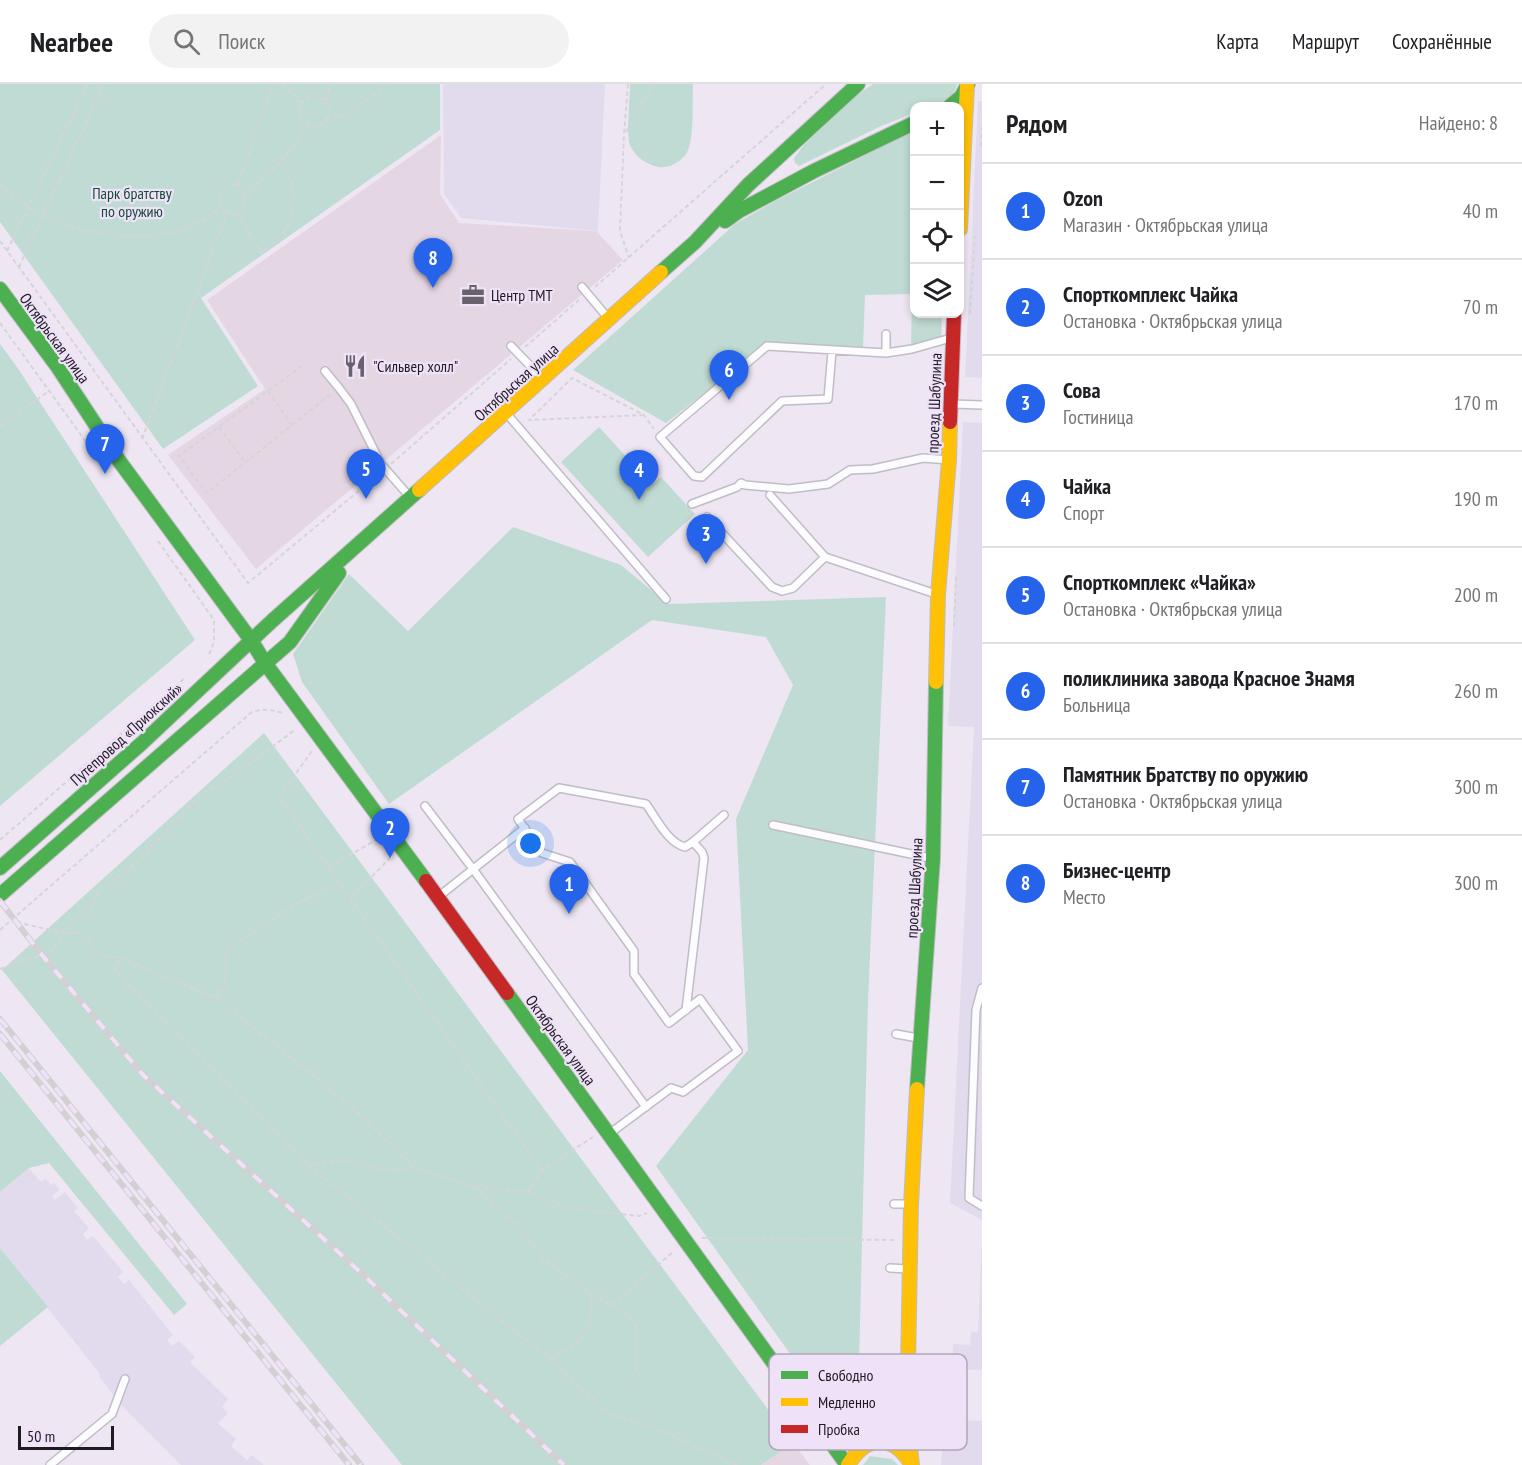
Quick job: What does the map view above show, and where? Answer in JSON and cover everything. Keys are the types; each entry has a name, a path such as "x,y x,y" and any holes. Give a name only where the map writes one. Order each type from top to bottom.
{"street":[{"name":"Октябрьская улица","path":"251,640 696,242 748,185 858,84"},
{"path":"956,102 965,92 968,84"},
{"path":"964,157 968,84"},
{"name":"Октябрьская улица","path":"696,242 739,211 766,196 910,125"},
{"name":"Октябрьская улица","path":"0,289 57,366 120,462 769,1356"},
{"name":"проезд Шабулина","path":"908,1354 911,1205 933,858 939,595 949,460 954,318"},
{"name":"Октябрьская улица","path":"265,663 290,642 358,545"},
{"name":"Путепровод «Приокский»","path":"0,868 142,743 251,640"},
{"path":"3,900 36,864 265,663"},
{"name":"Октябрьская улица","path":"837,1450 848,1465"},
{"path":"848,1465 857,1450"},
{"name":"проезд Шабулина","path":"903,1450 912,1465"},
{"name":"проезд Шабулина","path":"910,1450 912,1465"}],"lane":[{"path":"582,287 610,320"},
{"path":"886,334 886,353"},
{"path":"832,351 828,399 782,401 702,477 694,476 660,437 767,346 886,353 912,349 953,337"},
{"path":"511,346 543,379"},
{"path":"325,371 351,404 385,470 410,498"},
{"path":"951,404 982,405"},
{"path":"506,413 666,599"},
{"path":"692,504 737,487 741,483 789,489 828,484 849,470 873,469 922,458 949,460"},
{"path":"770,495 825,557 939,595"},
{"path":"707,517 772,587 782,591 793,588 825,557"},
{"path":"607,1131 646,1107 671,1088 683,1092 738,1051 700,999 669,1023 634,974 634,951 570,862 542,853 518,819 559,788 646,804 670,839 685,847 724,815"},
{"path":"425,806 646,1107"},
{"path":"773,825 933,858"},
{"path":"438,897 525,828"},
{"path":"686,1010 704,858 693,842"},
{"path":"982,988 976,1010 969,1198 982,1206"},
{"path":"896,1035 920,1038"},
{"path":"894,1204 911,1205"},
{"path":"890,1268 910,1269"},
{"path":"50,1465 112,1414 125,1379"}],"path":[{"path":"7,251 88,84"},
{"path":"19,267 104,84"},
{"path":"238,184 273,84"},
{"path":"283,84 301,102"},
{"path":"325,99 331,84"},
{"path":"326,121 330,108 325,99 315,95 301,102 299,116 308,125 314,127 344,115 377,93 385,84"},
{"path":"628,84 620,231 629,258"},
{"path":"624,134 654,84"},
{"path":"0,241 248,583 385,470 826,84"},
{"path":"244,196 281,162 300,140 308,125"},
{"path":"237,213 261,254 285,231 292,215 294,198 291,180 281,162"},
{"path":"0,184 43,215 99,233 123,236 152,236 186,229 221,209"},
{"path":"238,184 244,196 242,211 226,213 221,209 220,192 225,187 238,184"},
{"path":"142,439 226,213"},
{"path":"303,366 180,456 207,493 339,388"},
{"path":"644,415 529,420 572,378 644,415 660,437"},
{"path":"0,426 49,390"},
{"path":"268,391 292,424"},
{"path":"219,427 245,462"},
{"path":"208,657 214,642 214,620 210,614"},
{"path":"0,840 191,673"},
{"path":"0,930 252,712 274,710 286,715"},
{"path":"0,969 19,961 49,954 76,920 92,907 101,887 128,871 201,794 236,774 296,729 291,722"},
{"path":"312,751 279,798 542,1170"},
{"path":"329,868 376,840 374,836"},
{"path":"350,899 390,858 383,849"},
{"path":"216,999 225,986 226,951 301,901 340,885"},
{"path":"3,900 19,923 66,933 81,933 102,956 120,958 216,999 343,1099 415,1168"},
{"path":"120,958 115,970 307,1164 551,1360 611,1415 651,1426 738,1465"},
{"path":"528,1192 542,1170 607,1131"},
{"path":"307,1164 346,1161 388,1170 415,1168 476,1187 528,1192 574,1209 639,1216 663,1209"},
{"path":"476,1187 521,1228 543,1259 592,1295 623,1310 636,1325 637,1368 628,1384"},
{"path":"612,1305 685,1239 912,1240"},
{"path":"551,1360 576,1344 590,1323 592,1295"}],"shaded area":[{"path":"443,84 605,84 598,231 461,218 444,194"},
{"path":"978,101 982,101 982,378 965,377"},
{"path":"441,135 440,194 459,223 596,231 623,260 256,569 168,455 265,389 207,300"},
{"path":"963,422 982,423 982,1220 950,1203 974,727 948,726"},
{"path":"29,1168 41,1182 46,1179 60,1190 52,1196 55,1200 65,1192 78,1208 74,1211 89,1228 83,1234 87,1240 93,1236 123,1272 118,1277 124,1284 129,1280 173,1335 167,1340 172,1346 179,1341 195,1357 190,1362 228,1399 222,1407 228,1413 218,1423 236,1439 231,1446 247,1460 252,1455 264,1465 181,1465 120,1404 99,1376 100,1374 0,1248 0,1192"},
{"path":"982,1236 982,1370 967,1370 967,1354 953,1354 953,1344 970,1345 971,1332 978,1332"},
{"path":"967,1420 982,1421 982,1465 941,1465 942,1450 967,1450"},
{"path":"783,1450 798,1450 810,1465 761,1465"}],"green space":[{"name":"Парк братству по оружию","path":"0,84 440,84 440,130 201,298 258,386 163,449 0,222"},
{"path":"630,84 693,84 691,140 686,154 678,162 666,167 658,167 641,159 632,149 628,134"},
{"path":"873,84 957,84 955,91 946,100 910,102 910,115 799,166 795,163 794,158 804,145 856,96"},
{"path":"910,133 910,294 865,295 863,347 768,343 666,423 573,370 735,224 777,200"},
{"path":"912,318 942,318 941,340 911,347"},
{"path":"0,344 195,640 0,806"},
{"path":"599,427 652,485 661,477 695,514 648,557 561,462"},
{"path":"513,527 621,565 668,604 886,597 868,1001 859,1354 790,1354 656,1166 748,1050 736,819 793,685 766,637 652,620 389,804 302,682 293,654 349,574 408,631"},
{"path":"264,733 769,1411 769,1450 783,1450 761,1465 402,1465 2,970"},
{"path":"0,1071 187,1304 174,1315 49,1163 29,1168 0,1192"},
{"path":"0,1248 48,1307 0,1346"},
{"path":"870,1456 892,1459 898,1465 863,1465"}],"railway":[{"path":"0,901 42,955 143,1075 358,1270 564,1465"},
{"path":"0,1019 361,1465"},
{"path":"0,1034 349,1465"}],"traffic: fast":[{"path":"661,272 695,242 748,185 858,84"},
{"path":"955,102 961,97 968,84"},
{"path":"725,221 739,211 814,171 910,125"},
{"path":"0,289 57,366 120,462 426,881"},
{"path":"0,868 142,743 272,621 419,490"},
{"path":"0,895 290,642 339,573"},
{"path":"917,1089 933,858 936,682"},
{"path":"507,993 769,1357"},
{"path":"836,1450 847,1465"}],"traffic: slow":[{"path":"961,210 967,85"},
{"path":"419,490 661,272"},
{"path":"936,682 938,595 950,422"},
{"path":"908,1354 911,1205 917,1089"},
{"path":"848,1465 861,1450"},
{"path":"899,1450 912,1465"},
{"path":"910,1450 912,1465"}],"traffic: jam":[{"path":"950,422 954,318"},
{"path":"426,881 507,993"}],"place":[{"name":"Бизнес-центр","path":"433,288"},
{"name":"Центр ТМТ","path":"473,295"},
{"name":"\"Сильвер холл\"","path":"355,366"},
{"name":"поликлиника завода Красное Знамя","path":"729,400"},
{"name":"Памятник Братству по оружию","path":"105,474"},
{"name":"Спорткомплекс «Чайка»","path":"366,499"},
{"name":"Чайка","path":"639,500"},
{"name":"Сова","path":"706,564"},
{"name":"Спорткомплекс Чайка","path":"390,858"},
{"name":"Ozon","path":"569,914"}]}
